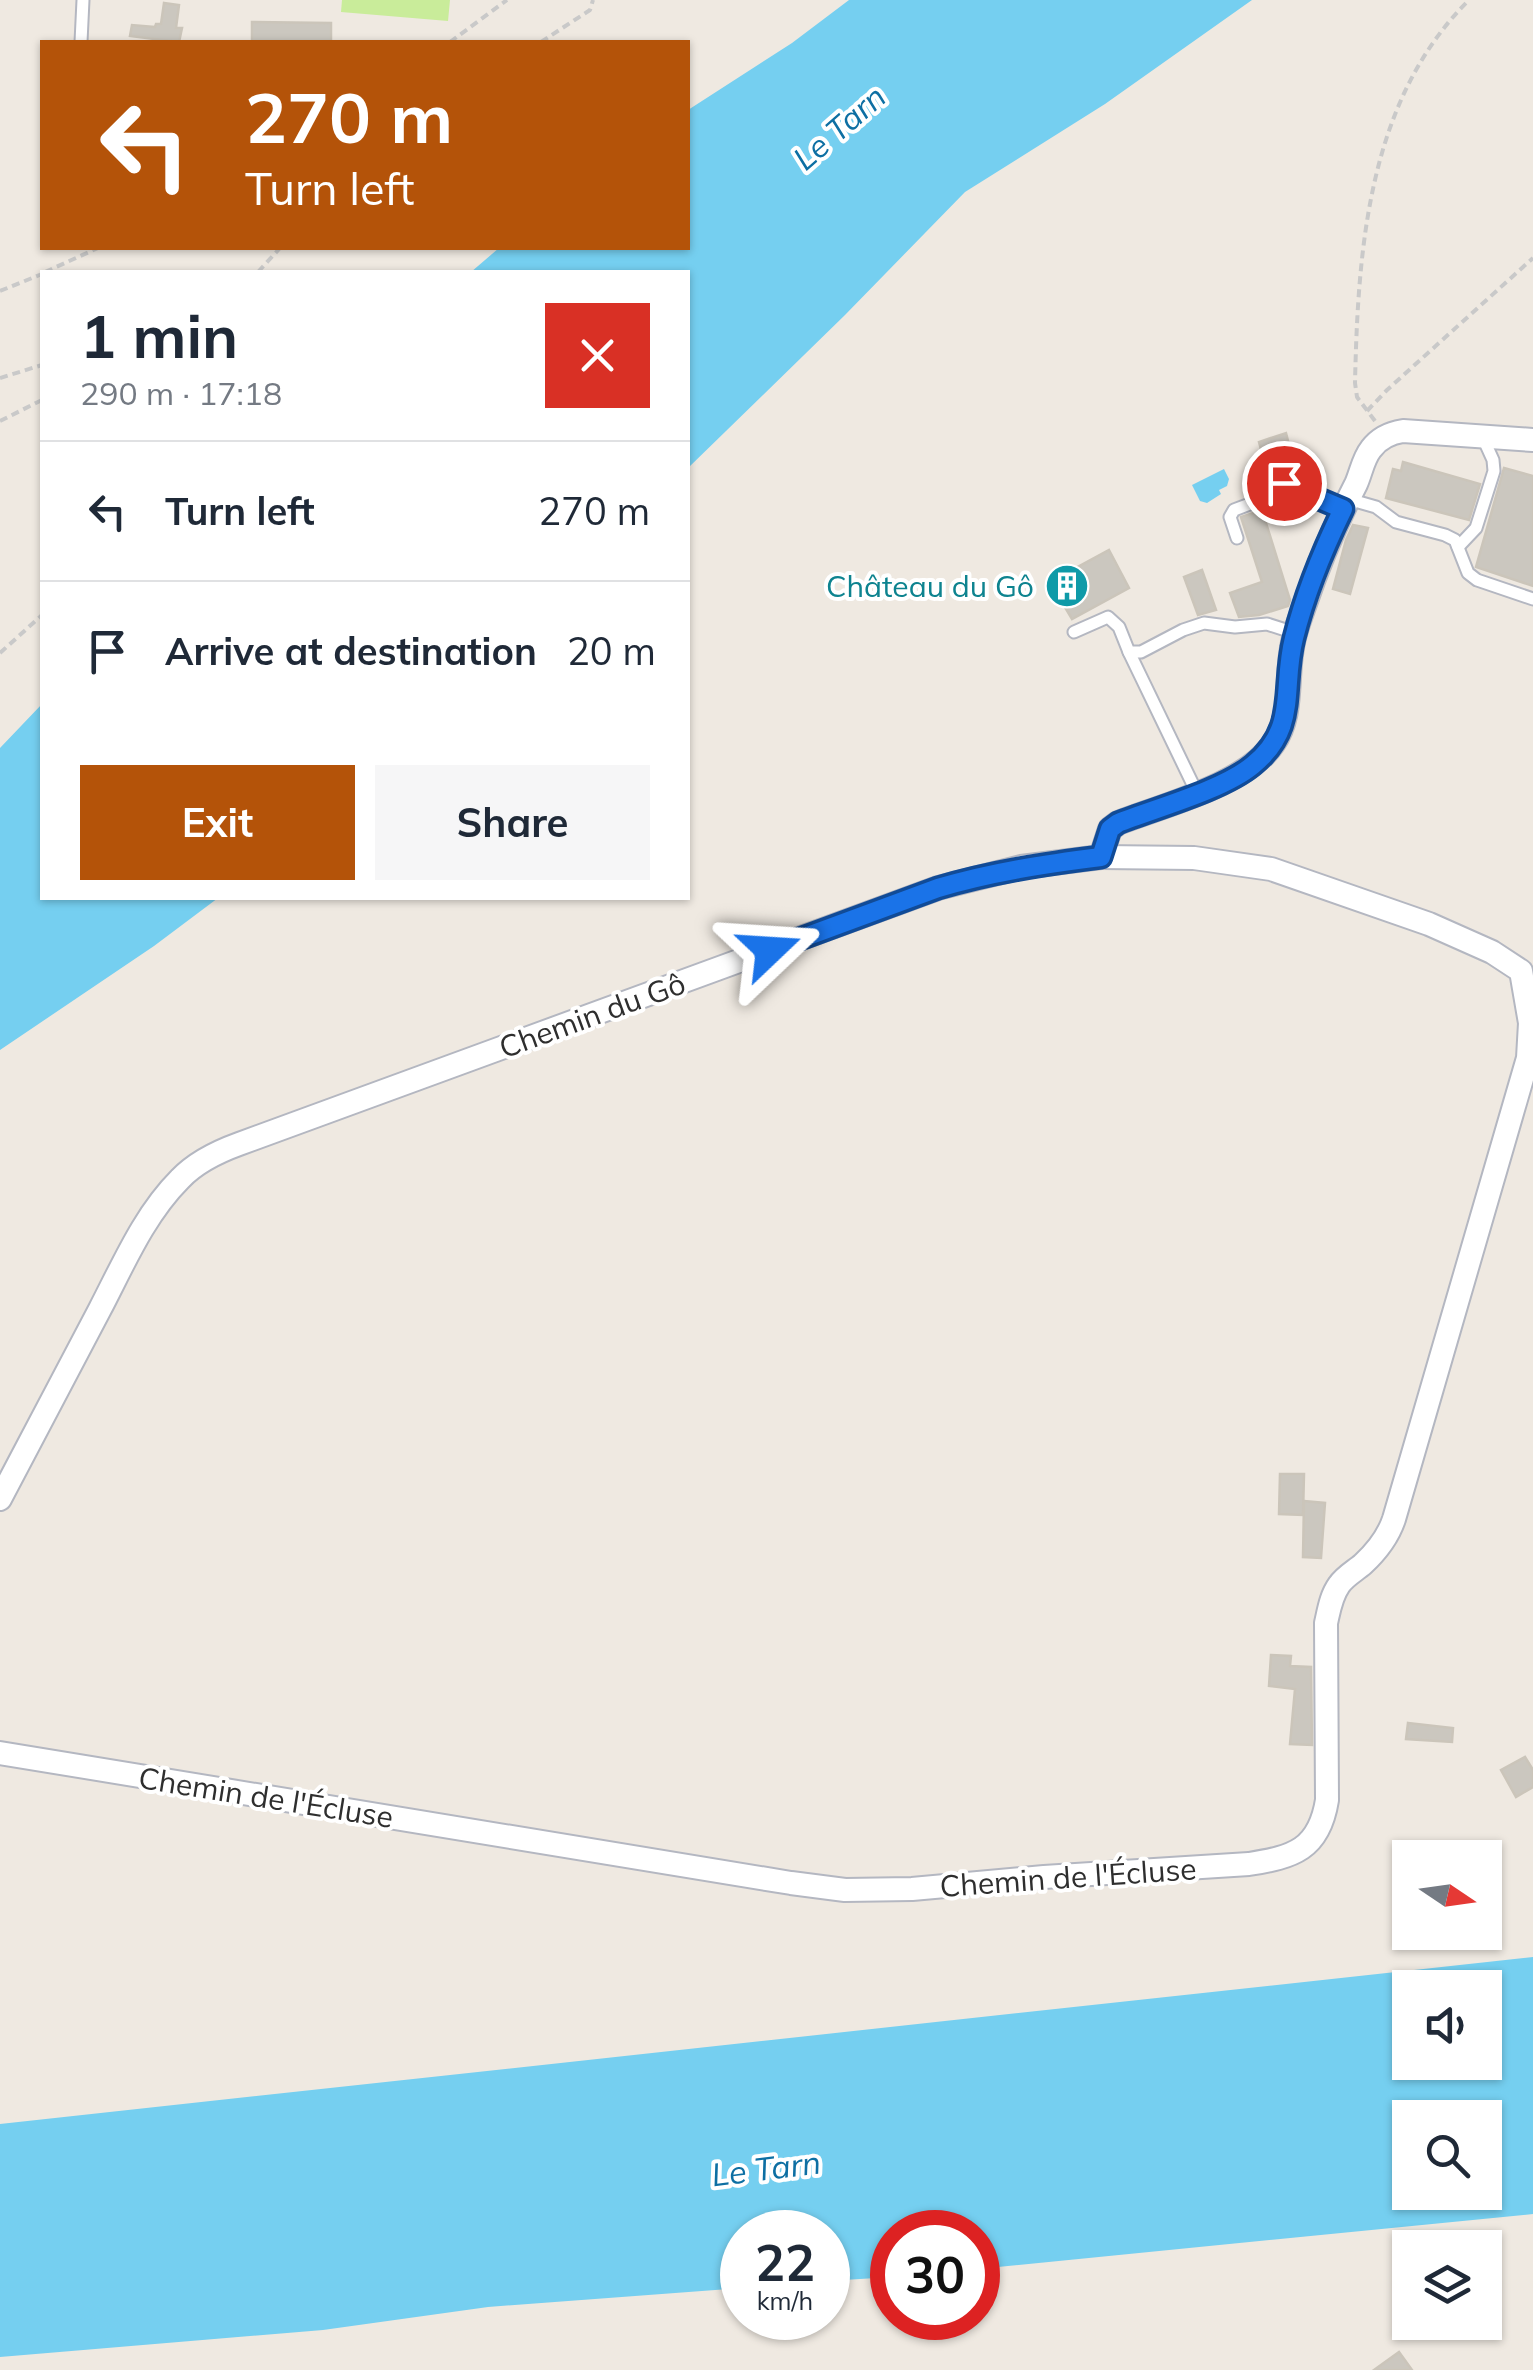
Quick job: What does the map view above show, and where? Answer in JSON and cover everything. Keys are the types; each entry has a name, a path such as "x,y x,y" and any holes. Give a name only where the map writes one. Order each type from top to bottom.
{"street":[{"path":"1101,857 1110,829 1118,823 1243,772 1274,744 1286,715 1295,633 1321,558 1374,445 1390,433 1419,431 1533,440"},
{"name":"Chemin du Gô","path":"0,1499 154,1211 182,1177 216,1153 938,888 1021,867 1101,857 1194,858 1271,869 1429,924 1527,966"},
{"name":"Chemin de l'Écluse","path":"0,1752 845,1890 912,1889 1249,1864 1290,1855 1313,1838 1325,1813 1326,1623 1330,1604 1336,1588 1384,1542 1390,1530 1528,1058 1527,966"}],"lane":[{"path":"82,40 83,0"},
{"path":"1458,547 1476,528 1494,470 1483,438"},
{"path":"1280,464 1284,491"},
{"path":"1238,538 1230,517 1234,510 1284,491 1376,507 1396,522 1454,540 1468,573 1477,580 1533,599"},
{"path":"1074,632 1108,617 1118,627 1197,793"},
{"path":"1129,652 1140,652 1204,623 1235,627 1267,624 1295,633"}],"path":[{"path":"453,40 507,0"},
{"path":"544,40 590,10 592,0"},
{"path":"1390,433 1366,411 1355,383 1360,264 1369,208 1387,137 1406,86 1440,31 1470,0"},
{"path":"50,270 94,250"},
{"path":"260,270 278,250"},
{"path":"1366,411 1533,258"},
{"path":"0,291 40,275"},
{"path":"0,378 40,367"},
{"path":"0,421 40,401"},
{"path":"0,654 40,617"}],"green space":[{"path":"342,0 450,0 448,21 341,12"}],"water":[{"name":"Le Tarn","path":"849,0 1252,0 1105,104 965,192 690,466 690,270 473,270 497,250 690,250 690,109 792,43"},
{"path":"1224,469 1229,479 1227,486 1219,490 1221,494 1207,503 1200,501 1192,485"},
{"path":"40,706 40,900 215,900 0,1050 0,748"},
{"name":"Le Tarn","path":"1533,1957 1533,2214 1000,2267 1000,2210 870,2210 870,2278 850,2280 850,2210 720,2210 720,2290 488,2307 323,2330 0,2357 0,2124 1392,1972 1392,2080 1502,2080 1502,1970 1414,1970"}],"building":[{"path":"164,3 179,5 176,28 182,28 179,40 130,36 132,25 161,24"},
{"path":"252,22 331,23 331,40 252,40"},
{"path":"1286,433 1292,456 1278,455 1265,464 1259,442"},
{"path":"1403,462 1480,484 1469,520 1386,498 1393,469 1401,471"},
{"path":"1504,468 1533,476 1533,586 1476,567"},
{"path":"1262,510 1290,600 1288,606 1239,617 1230,593 1262,582 1241,517"},
{"path":"1353,525 1368,528 1350,594 1333,589"},
{"name":"Château du Gô","path":"1109,550 1129,588 1072,619 1050,582"},
{"path":"1202,570 1216,610 1198,615 1184,577"},
{"path":"1280,1474 1304,1474 1303,1515 1279,1514"},
{"path":"1304,1501 1325,1503 1321,1558 1303,1557"},
{"path":"1271,1655 1291,1656 1290,1666 1311,1667 1312,1745 1290,1744 1295,1689 1269,1686"},
{"path":"1408,1723 1453,1728 1452,1742 1406,1739"},
{"path":"1525,1757 1533,1770 1533,1787 1516,1797 1501,1770"},
{"path":"1399,2352 1412,2370 1374,2370"}],"place":[{"name":"Château du Gô","path":"1067,586"}],"route":[{"path":"770,950 966,880 1021,867 1101,857 1110,829 1118,823 1222,783 1265,754 1274,744 1286,715 1295,633 1343,509 1305,494 1284,491 1284,483"}]}
